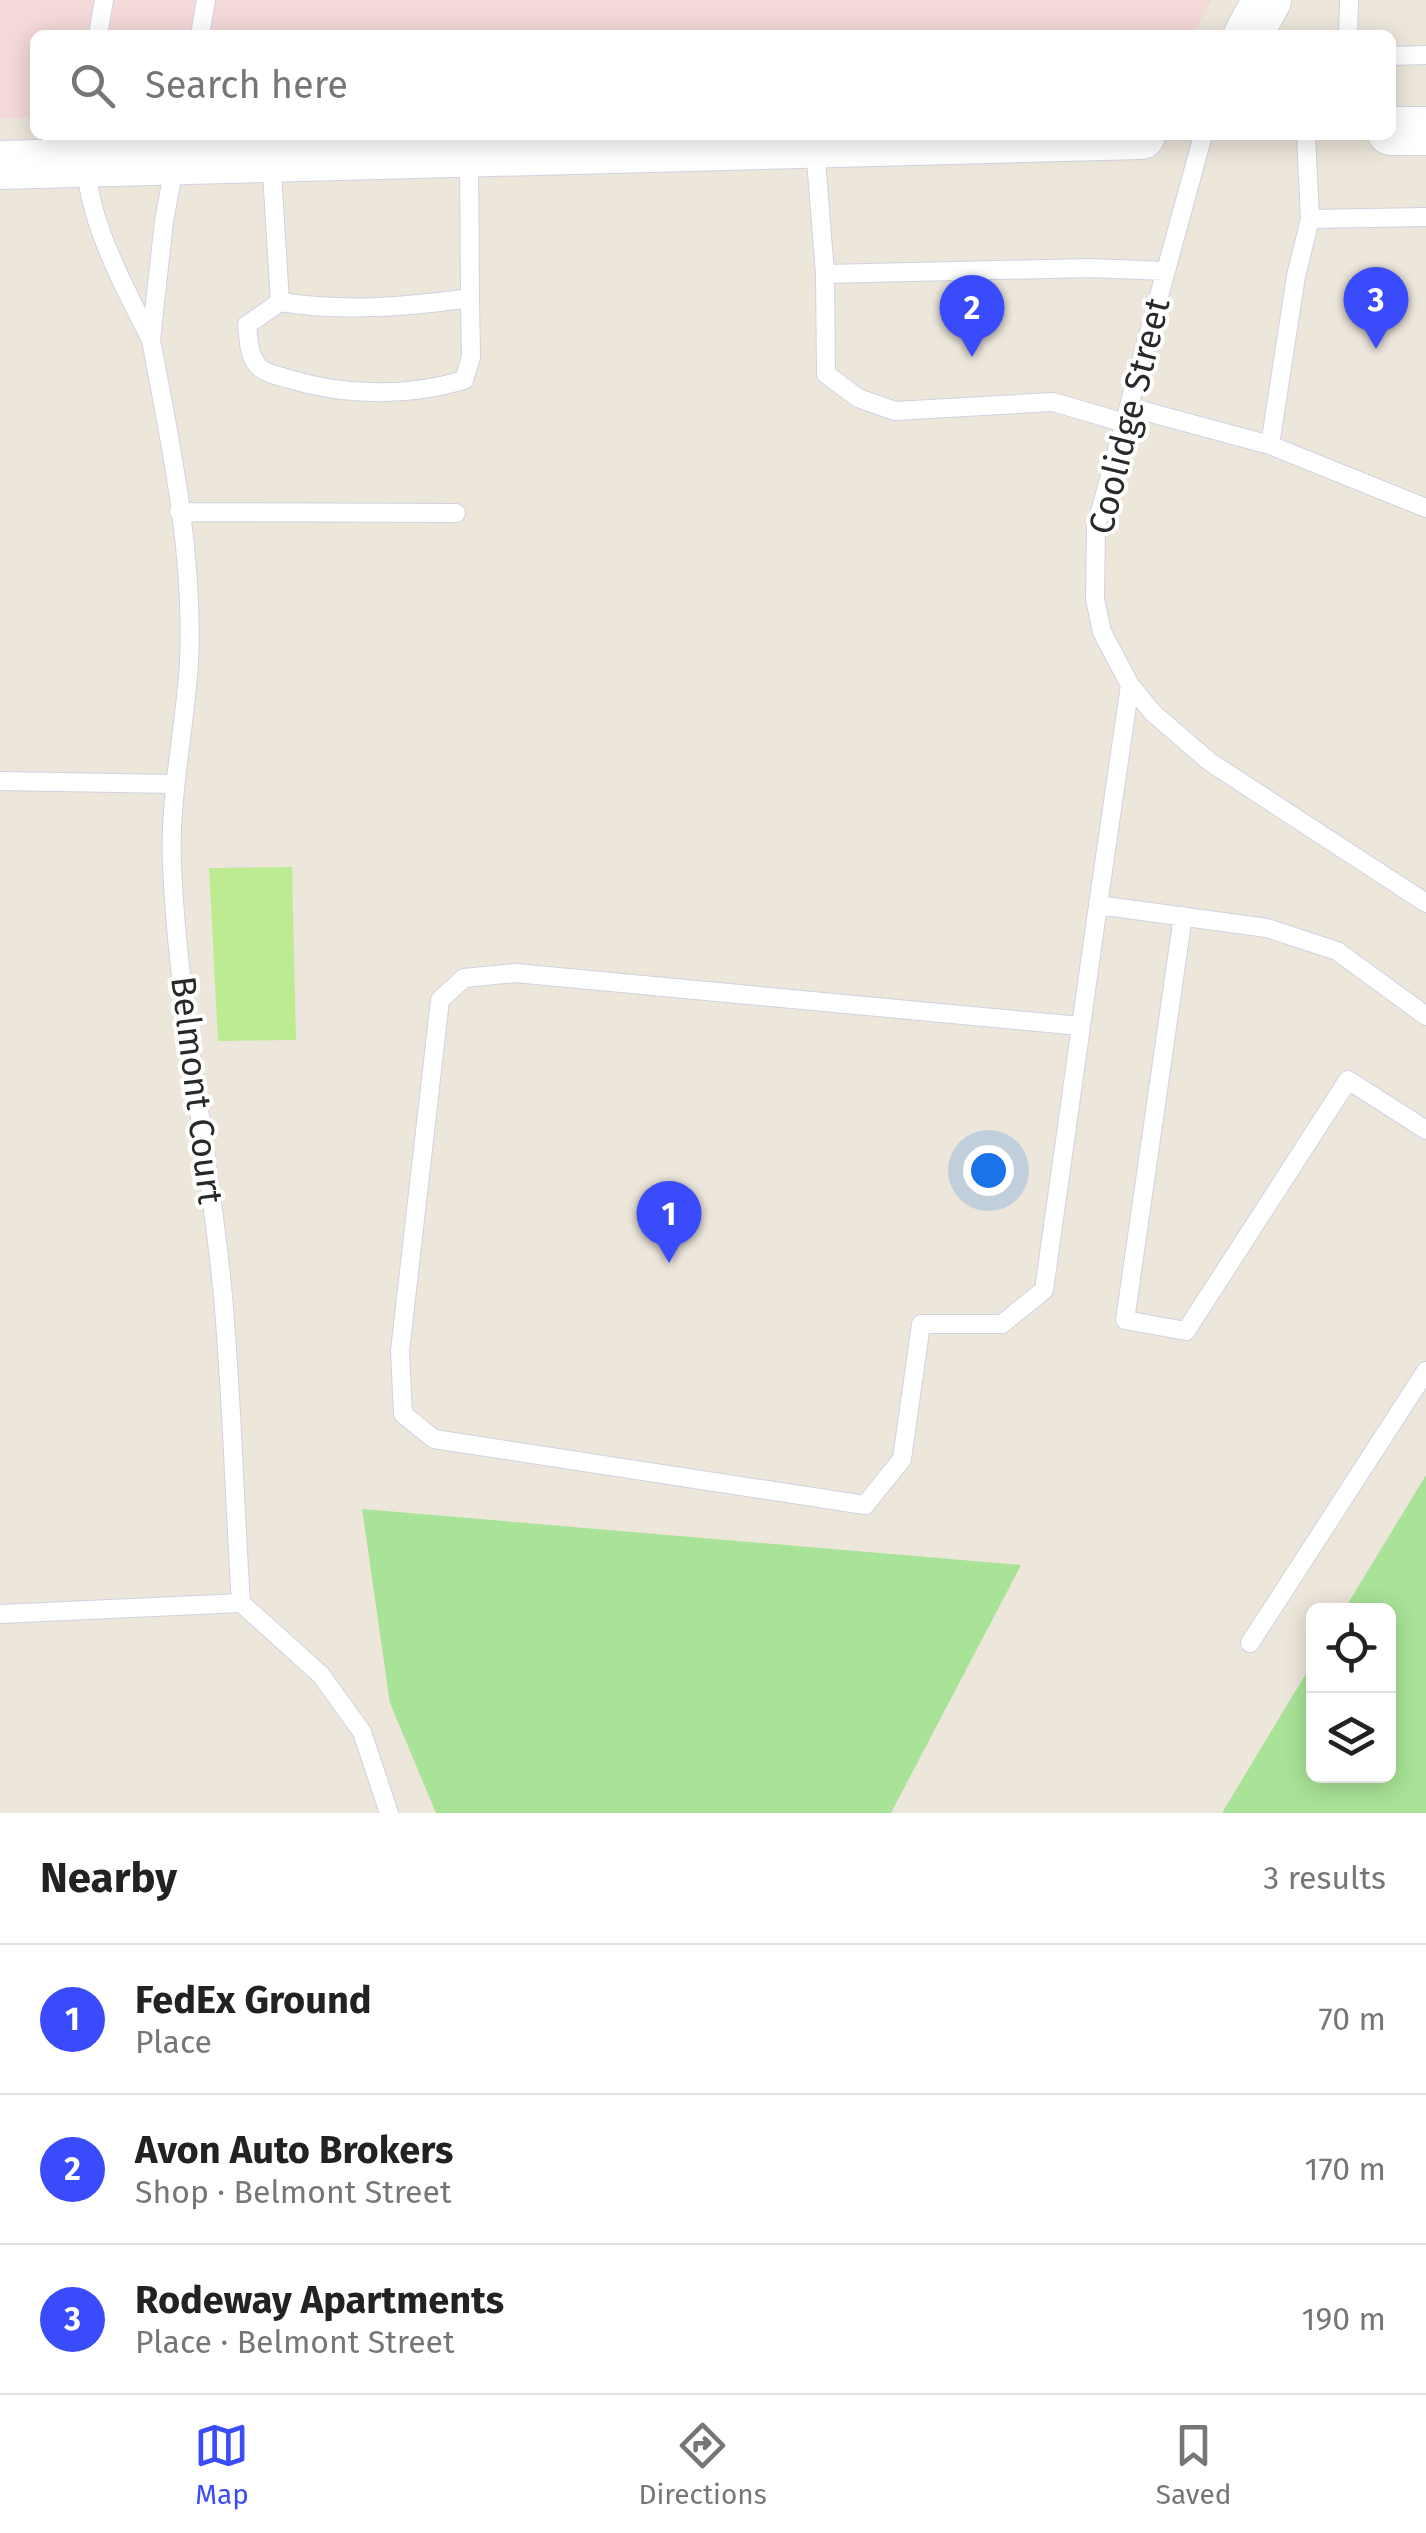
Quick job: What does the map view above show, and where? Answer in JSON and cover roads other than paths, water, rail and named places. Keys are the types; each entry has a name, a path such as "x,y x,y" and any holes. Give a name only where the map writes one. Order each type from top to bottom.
{"main road":[{"path":"1251,30 1267,0"},
{"path":"1396,131 1426,131"},
{"path":"0,165 85,148 177,147 272,157 978,140"}],"lane":[{"path":"99,30 104,0"},
{"path":"201,30 206,0"},
{"path":"1348,30 1349,0"},
{"path":"1396,56 1426,55"},
{"name":"Coolidge Street","path":"1203,140 1096,527 1096,599 1102,632 1130,685 1153,712 1210,762 1426,903"},
{"path":"1270,445 1296,276 1310,219 1306,140"},
{"path":"814,145 825,274 826,374 858,398 895,411 1053,402 1127,415 1270,445 1426,508"},
{"name":"Belmont Court","path":"150,340 177,147"},
{"name":"Belmont Court","path":"85,148 97,216 150,340 179,512 189,662 174,784 172,869 222,1287 240,1603"},
{"path":"469,153 471,357 464,380 437,388 372,392 317,387 262,370 251,356 247,324 280,302 324,309 409,307 470,298"},
{"path":"272,157 280,302"},
{"path":"1310,219 1426,217"},
{"path":"825,274 1089,268 1166,271"},
{"path":"179,512 456,512"},
{"path":"1080,1026 515,973 464,978 440,1000 400,1352 403,1414 434,1439 865,1504 902,1459 922,1324 1002,1324 1044,1290 1130,685"},
{"path":"0,781 174,784"},
{"path":"1098,905 1267,928 1338,951 1426,1016"},
{"path":"1183,916 1124,1320 1186,1332 1348,1080 1426,1130"},
{"path":"1250,1643 1426,1371"},
{"path":"0,1614 240,1603 321,1675 362,1732 389,1813"}],"place":[{"name":"Rodeway Apartments","path":"1376,349"},
{"name":"Avon Auto Brokers","path":"972,357"},
{"name":"FedEx Ground","path":"669,1263"}]}
